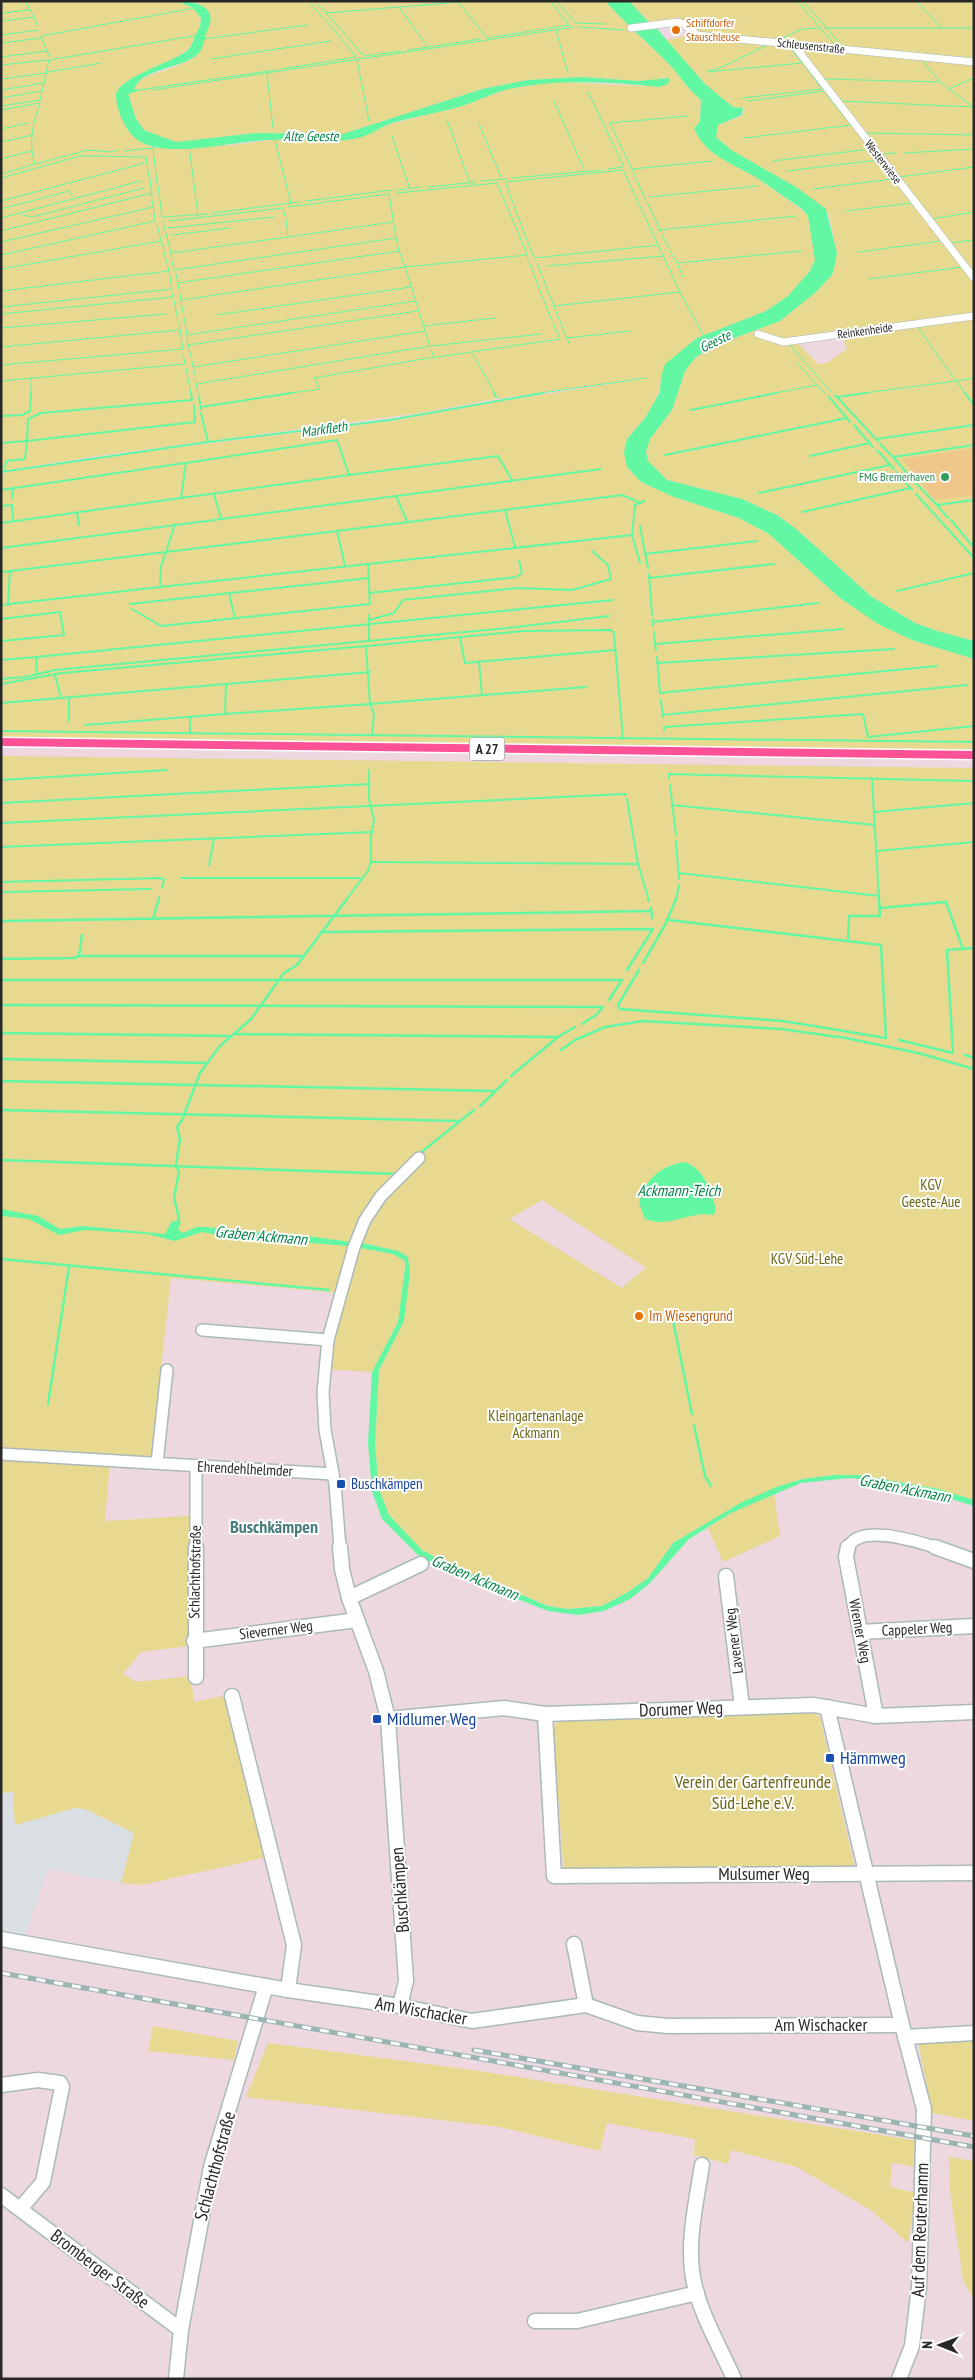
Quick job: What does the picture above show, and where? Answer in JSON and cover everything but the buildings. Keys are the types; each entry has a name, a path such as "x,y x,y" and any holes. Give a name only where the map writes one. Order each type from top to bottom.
{"highway":[{"name":"A 27","path":"1,742 974,756"},
{"name":"A 27","path":"1,750 974,764"}],"street":[{"name":"Schleusenstraße","path":"631,28 678,22 684,24 697,35 974,62"},
{"name":"Westerwiese","path":"793,44 974,278"},
{"name":"Reinkenheide","path":"758,334 769,340 783,342 974,316"},
{"name":"Buschkämpen","path":"400,2006 406,1981 388,1719 376,1671 349,1598 342,1569 333,1474 325,1430 324,1368 328,1340 346,1269 365,1220 381,1196 420,1158"},
{"path":"202,1330 328,1340"},
{"path":"157,1463 167,1370"},
{"name":"Ehrendehlhelmder","path":"1,1454 333,1474"},
{"name":"Schlachthofstraße","path":"196,1466 194,1641 196,1677"},
{"name":"Wremer Weg","path":"876,1716 846,1557 848,1547 855,1538 868,1534 877,1535 926,1544 974,1562"},
{"path":"349,1598 420,1564"},
{"name":"Lavener Weg","path":"726,1576 742,1707"},
{"name":"Sieverner Weg","path":"194,1641 357,1620"},
{"name":"Cappeler Weg","path":"860,1632 974,1626"},
{"path":"232,1696 294,1945 288,1990"},
{"name":"Dorumer Weg","path":"388,1719 504,1708 544,1714 814,1704 876,1716 974,1712"},
{"path":"827,1707 903,2031"},
{"name":"Mulsumer Weg","path":"544,1714 554,1876 974,1873"},
{"name":"Am Wischacker","path":"1,1939 288,1990 400,2006 472,2021 586,2005 637,2023 668,2026 974,2033"},
{"path":"574,1944 586,2005"},
{"name":"Schlachthofstraße","path":"176,2379 181,2330 211,2167 266,1986"},
{"name":"Auf dem Reuterhamm","path":"899,2379 912,2346 919,2287 924,2109 903,2031"},
{"path":"1,2085 34,2079 54,2081 60,2083 62,2087 43,2182 20,2209"},
{"path":"702,2164 694,2225 693,2276 697,2292 734,2379"},
{"name":"Bromberger Straße","path":"1,2195 181,2330"},
{"path":"535,2321 577,2321 697,2292"}],"shaded area":[{"name":"FMG Bremerhaven","path":"974,448 974,495 935,500 902,459"},
{"path":"13,1792 15,1824 75,1808 85,1809 134,1833 121,1883 48,1869 21,1946 1,1942 1,1793"}],"green space":[{"path":"1,1 177,1 196,10 200,18 199,30 189,48 169,61 130,80 116,96 125,124 138,140 152,147 172,148 232,145 271,140 359,138 387,125 457,107 508,89 555,82 643,86 670,79 638,81 582,77 528,80 482,89 343,134 256,133 171,142 144,130 136,119 128,94 134,91 136,84 142,79 181,64 198,54 209,24 209,16 202,6 194,1 605,1 668,63 701,100 700,122 723,160 757,178 808,216 815,260 810,271 788,296 766,311 697,338 661,377 658,395 650,411 627,439 627,467 641,482 674,497 739,518 769,534 840,598 912,640 974,659 974,750 1,737 1,473 173,448 398,420 496,402 648,378 495,399 420,413 103,455 1,471"},
{"path":"629,1 974,1 974,315 783,341 761,332 754,335 774,343 797,342 818,364 827,363 847,349 844,341 850,334 974,317 974,641 915,623 872,597 795,528 777,515 742,499 667,480 648,461 646,452 650,439 672,410 685,371 696,357 724,342 780,321 816,292 832,275 837,253 829,214 796,187 731,150 716,137 718,125 742,116 744,111 743,108 733,107 705,84 666,40 697,34 691,26 651,24"},
{"path":"1,756 974,768 974,1500 939,1489 858,1475 834,1475 803,1479 779,1486 673,1543 648,1578 628,1592 602,1606 568,1609 549,1606 450,1565 422,1550 389,1515 379,1489 375,1445 379,1370 404,1321 408,1257 398,1251 358,1242 356,1247 393,1254 405,1261 404,1291 398,1322 372,1372 326,1369 341,1293 171,1278 150,1466 110,1462 105,1521 189,1516 188,1646 141,1652 123,1674 136,1682 191,1676 194,1702 229,1695 268,1857 141,1885 121,1883 134,1833 85,1809 75,1808 15,1825 13,1792 1,1793","holes":["542,1200 645,1267 622,1288 509,1219"]},
{"path":"774,1493 780,1536 723,1562 708,1528 731,1513"},
{"name":"Verein der Gartenfreunde Süd-Lehe e.V.","path":"814,1712 820,1718 855,1869 564,1874 553,1731 555,1724 559,1721"},
{"path":"153,2026 238,2041 234,2060 148,2051"},
{"path":"974,2037 974,2121 932,2113 918,2040"},
{"path":"268,2043 473,2070 918,2141 917,2167 892,2163 890,2187 916,2193 908,2243 872,2211 797,2167 731,2150 728,2164 694,2155 695,2139 607,2123 600,2151 500,2127 246,2097"},
{"path":"949,2157 974,2161 974,2300 963,2280 950,2191"}],"water":[{"name":"Alte Geeste","path":"177,1 200,5 209,12 211,17 210,23 201,51 182,63 145,77 138,82 134,89 141,90 128,94 136,119 144,130 176,142 256,133 343,134 482,89 528,80 582,77 638,81 670,78 668,84 659,87 584,82 546,84 509,89 459,107 389,124 366,136 347,140 258,141 186,149 154,147 136,139 127,129 118,109 116,97 118,90 135,76 182,54 191,47 200,27 201,18 193,8"},
{"name":"Geeste","path":"605,1 629,1 658,30 705,84 733,107 743,108 742,115 718,125 716,137 731,150 796,187 826,209 837,253 832,275 816,292 780,321 724,342 696,357 685,371 672,410 650,439 646,452 648,461 667,480 742,499 777,515 795,528 872,597 915,623 974,641 974,659 912,640 878,624 840,598 769,534 739,518 674,497 641,482 627,467 624,453 627,439 645,418 660,392 661,377 665,364 697,338 766,311 788,296 810,271 815,260 808,216 802,209 763,182 721,158 705,145 694,128 700,122 701,100 668,63"},
{"name":"Ackmann-Teich","path":"685,1162 697,1169 705,1180 716,1208 714,1215 696,1215 663,1222 645,1219 639,1203 650,1180 661,1170"},
{"name":"Graben Ackmann","path":"1,1209 38,1216 60,1229 82,1226 165,1234 172,1221 181,1222 178,1230 183,1233 196,1227 205,1227 300,1235 351,1242 348,1246 274,1240 249,1241 202,1232 175,1241 147,1234 85,1230 59,1235 29,1219 1,1216"},
{"name":"Graben Ackmann","path":"358,1242 398,1251 408,1257 410,1272 404,1321 379,1370 375,1445 379,1489 389,1515 422,1550 450,1565 548,1606 568,1609 602,1606 628,1592 648,1578 673,1543 742,1502 779,1486 803,1479 834,1475 858,1475 939,1489 974,1500 974,1506 942,1496 877,1481 850,1478 801,1483 731,1513 689,1539 649,1584 630,1599 604,1611 578,1615 548,1611 472,1581 419,1556 382,1519 372,1491 368,1443 372,1372 398,1322 405,1261 393,1254 355,1247"}],"waterway":[{"path":"25,1 34,17"},
{"path":"308,1 323,18"},
{"path":"423,1 425,5"},
{"path":"458,2 462,1"},
{"path":"458,2 487,38 569,25 550,1"},
{"path":"556,1 576,23 605,24"},
{"path":"797,1 835,45"},
{"path":"803,1 826,28"},
{"path":"916,1 942,28"},
{"path":"425,5 458,2"},
{"path":"318,5 326,13"},
{"path":"399,7 425,5"},
{"path":"326,13 399,7"},
{"path":"399,7 428,47"},
{"path":"47,51 41,36 195,8"},
{"path":"1,13 30,10"},
{"path":"326,13 364,56 401,51"},
{"path":"1,21 34,17"},
{"path":"34,17 37,25"},
{"path":"281,69 356,57 326,20"},
{"path":"203,39 308,25"},
{"path":"153,90 574,27"},
{"path":"579,27 624,30"},
{"path":"778,40 802,29 819,28"},
{"path":"826,28 942,28"},
{"path":"826,28 843,47"},
{"path":"942,28 974,28"},
{"path":"1,35 38,30"},
{"path":"556,30 568,73"},
{"path":"49,60 199,35"},
{"path":"1,43 41,38"},
{"path":"428,47 480,39"},
{"path":"210,59 331,41"},
{"path":"708,71 720,68 769,44"},
{"path":"408,50 428,47"},
{"path":"708,72 802,63 790,47"},
{"path":"1,57 47,51"},
{"path":"47,51 49,56"},
{"path":"921,59 940,82"},
{"path":"1,65 49,60"},
{"path":"46,73 49,60"},
{"path":"357,60 369,121"},
{"path":"48,72 101,63"},
{"path":"742,98 822,89 805,66"},
{"path":"139,90 276,70"},
{"path":"1,79 46,73"},
{"path":"44,83 46,73"},
{"path":"267,73 273,128"},
{"path":"949,89 974,78"},
{"path":"823,79 940,82"},
{"path":"940,82 949,89"},
{"path":"1,90 44,83"},
{"path":"1,106 40,100 44,83"},
{"path":"949,89 973,107"},
{"path":"1,98 42,91"},
{"path":"748,101 825,91 826,93"},
{"path":"588,92 623,165 623,167 608,169"},
{"path":"744,138 851,125 827,95"},
{"path":"554,101 584,169"},
{"path":"840,101 973,107"},
{"path":"1,110 40,103 32,135"},
{"path":"632,169 610,123 688,116"},
{"path":"447,120 470,183"},
{"path":"1,129 28,123"},
{"path":"479,124 501,177"},
{"path":"865,133 974,135"},
{"path":"1,142 32,135"},
{"path":"32,135 35,164"},
{"path":"274,136 291,203"},
{"path":"392,136 410,188"},
{"path":"155,145 153,150 157,183"},
{"path":"189,146 198,215"},
{"path":"124,151 153,148"},
{"path":"773,161 870,149"},
{"path":"904,153 974,149"},
{"path":"35,164 88,150 111,152 118,150"},
{"path":"1,159 31,151"},
{"path":"873,153 878,160"},
{"path":"881,154 896,153"},
{"path":"1,178 80,156 146,157 149,177"},
{"path":"786,171 878,160"},
{"path":"632,169 712,161"},
{"path":"1,201 145,163"},
{"path":"1,174 35,164"},
{"path":"882,164 887,171"},
{"path":"899,177 974,167"},
{"path":"632,169 645,199"},
{"path":"512,178 602,170"},
{"path":"513,203 505,182 623,170 658,245"},
{"path":"150,179 152,193"},
{"path":"481,181 507,179"},
{"path":"813,189 893,179"},
{"path":"1,218 141,181"},
{"path":"470,183 476,182"},
{"path":"428,187 470,183"},
{"path":"397,193 497,183 527,254"},
{"path":"158,186 162,217 198,215"},
{"path":"650,197 757,186"},
{"path":"410,188 422,187"},
{"path":"22,215 32,217 144,188"},
{"path":"397,190 410,188"},
{"path":"306,201 392,190"},
{"path":"1,209 69,191 72,196"},
{"path":"1,231 152,193"},
{"path":"288,207 389,194 396,238"},
{"path":"152,200 155,219"},
{"path":"291,203 300,202"},
{"path":"647,202 660,230"},
{"path":"212,213 291,203"},
{"path":"846,211 912,203"},
{"path":"514,206 534,258 658,245"},
{"path":"1,242 153,207"},
{"path":"169,221 283,208 285,216"},
{"path":"931,219 974,212"},
{"path":"198,215 208,214"},
{"path":"660,230 796,216"},
{"path":"168,228 274,217"},
{"path":"286,219 288,237"},
{"path":"1,255 155,221"},
{"path":"163,222 172,257"},
{"path":"288,237 393,222"},
{"path":"157,224 161,241"},
{"path":"172,235 230,228"},
{"path":"662,235 669,248"},
{"path":"171,253 288,237"},
{"path":"172,261 174,270 396,238"},
{"path":"396,238 399,251"},
{"path":"951,245 950,243 974,240"},
{"path":"1,269 161,241"},
{"path":"161,241 164,249"},
{"path":"858,252 942,241"},
{"path":"658,245 663,256"},
{"path":"178,283 399,251"},
{"path":"399,251 405,267"},
{"path":"670,251 677,263"},
{"path":"677,263 802,251"},
{"path":"164,252 169,271"},
{"path":"405,267 527,255 528,259"},
{"path":"547,266 663,256"},
{"path":"663,256 680,292"},
{"path":"529,262 551,319"},
{"path":"537,263 554,306"},
{"path":"677,263 683,277"},
{"path":"181,300 405,267"},
{"path":"405,267 424,326"},
{"path":"869,279 962,267"},
{"path":"1,291 169,271"},
{"path":"169,271 171,283"},
{"path":"176,274 178,283"},
{"path":"178,283 179,289"},
{"path":"1,307 172,289 171,285"},
{"path":"217,315 411,287"},
{"path":"554,306 680,292"},
{"name":"Geeste","path":"680,292 703,335"},
{"path":"1,314 173,297 172,293"},
{"path":"180,294 181,300"},
{"path":"174,300 178,321"},
{"path":"181,300 183,313"},
{"path":"184,317 187,335 415,301"},
{"path":"554,306 559,319"},
{"path":"188,345 418,311"},
{"path":"1,328 165,314"},
{"path":"424,326 495,318"},
{"path":"560,321 567,338"},
{"path":"284,394 320,389 314,378 423,359 560,339 553,323"},
{"path":"179,325 180,330"},
{"path":"196,384 430,346 424,326"},
{"path":"917,326 956,381"},
{"path":"1,347 180,330"},
{"path":"1,365 183,349 180,330"},
{"path":"193,367 425,331"},
{"path":"567,338 630,331"},
{"path":"431,346 541,334"},
{"path":"187,338 188,345"},
{"path":"567,338 569,343"},
{"path":"791,344 789,344 831,392"},
{"path":"188,345 191,357"},
{"path":"431,350 434,357"},
{"path":"473,354 495,394"},
{"path":"31,378 185,364 183,355"},
{"path":"192,361 193,367"},
{"path":"798,364 817,385"},
{"path":"193,367 195,375"},
{"path":"186,368 191,394"},
{"path":"1,381 31,378"},
{"path":"31,378 31,393"},
{"name":"Markfleth","path":"534,394 646,378"},
{"path":"956,381 974,378"},
{"path":"195,379 196,384"},
{"path":"857,394 956,381"},
{"path":"956,381 966,394"},
{"path":"196,384 198,393"},
{"path":"770,394 817,385"},
{"path":"817,385 825,394"},
{"path":"1,416 22,415 30,411 31,393"},
{"path":"27,441 28,419 41,413 192,400 191,393"},
{"path":"201,407 292,393"},
{"path":"494,393 496,397"},
{"name":"Markfleth","path":"208,442 390,420 543,393"},
{"path":"691,410 776,393"},
{"path":"838,397 866,393"},
{"path":"965,393 974,405"},
{"path":"835,395 876,439"},
{"path":"199,397 201,409"},
{"path":"829,397 847,418"},
{"path":"27,441 195,422 194,405"},
{"path":"201,413 208,442"},
{"path":"665,455 847,418"},
{"path":"847,418 850,422"},
{"path":"854,425 870,443"},
{"path":"876,439 974,425"},
{"path":"181,498 186,463 337,440 349,475"},
{"path":"1,443 27,441"},
{"path":"5,469 6,461 25,459 27,441"},
{"name":"Markfleth","path":"1,472 208,442"},
{"path":"810,456 870,443"},
{"path":"870,443 873,447"},
{"path":"880,444 893,457"},
{"path":"893,457 974,445"},
{"path":"877,450 894,469"},
{"path":"349,475 498,456 512,480"},
{"path":"893,457 912,479"},
{"path":"13,488 185,463"},
{"path":"759,493 890,465"},
{"path":"175,525 601,469"},
{"path":"896,472 910,488"},
{"path":"181,498 349,475"},
{"path":"915,482 937,505"},
{"path":"1,490 13,488"},
{"path":"12,498 13,488"},
{"path":"802,512 910,488"},
{"path":"214,494 221,519"},
{"path":"916,494 974,558"},
{"path":"337,531 622,495 640,503"},
{"path":"396,496 407,521"},
{"path":"1,523 181,498"},
{"path":"937,505 974,500"},
{"path":"640,503 644,501"},
{"path":"632,535 635,505 640,503"},
{"path":"1,506 12,505 13,521"},
{"path":"937,505 948,518"},
{"path":"505,510 515,547"},
{"path":"77,513 79,525"},
{"path":"951,520 970,543"},
{"path":"1,548 175,525"},
{"path":"166,552 175,525"},
{"path":"640,526 645,554"},
{"path":"166,552 337,531"},
{"path":"337,531 345,566"},
{"path":"368,564 632,535"},
{"path":"632,535 640,563"},
{"path":"645,554 757,541"},
{"path":"970,543 974,547"},
{"path":"369,620 394,613 403,600 518,588 572,590 611,579 608,565 592,551"},
{"path":"10,571 166,552"},
{"path":"160,587 161,566 166,552"},
{"path":"645,554 648,568"},
{"path":"369,593 516,577 522,573 519,561"},
{"path":"160,587 368,564"},
{"path":"368,564 369,578"},
{"path":"649,578 774,564"},
{"path":"1,572 10,571"},
{"path":"8,604 10,571"},
{"path":"897,591 974,573"},
{"path":"229,593 369,578"},
{"path":"369,578 369,593"},
{"path":"649,578 652,615"},
{"path":"1,605 160,587"},
{"path":"130,604 229,593"},
{"path":"229,593 235,618"},
{"path":"132,609 161,626 370,604 369,593"},
{"path":"369,624 613,600"},
{"path":"653,622 818,603"},
{"path":"1,619 60,612 64,635 1,641"},
{"path":"369,615 369,620"},
{"path":"369,641 508,628 609,616"},
{"path":"369,620 369,624"},
{"path":"36,657 369,624"},
{"path":"369,624 369,641"},
{"path":"655,644 843,629"},
{"path":"367,646 523,631 611,630 614,633 623,738"},
{"path":"654,632 655,644"},
{"path":"460,638 465,663 615,650"},
{"path":"37,674 55,670 369,641"},
{"path":"655,644 656,650"},
{"path":"1,684 62,673 366,646 368,672"},
{"path":"657,663 894,649"},
{"path":"1,660 36,657"},
{"path":"36,657 37,674"},
{"path":"657,657 657,663"},
{"path":"479,662 482,695"},
{"path":"657,663 660,693 937,666"},
{"path":"61,698 368,672"},
{"path":"368,672 370,704"},
{"path":"1,679 37,674"},
{"path":"55,675 61,698"},
{"path":"225,714 226,685"},
{"path":"663,715 967,685"},
{"path":"370,704 586,687"},
{"path":"1,703 61,698"},
{"path":"69,698 69,721"},
{"path":"661,700 663,715"},
{"path":"225,714 370,704"},
{"path":"370,704 374,714 372,735"},
{"path":"85,725 225,714"},
{"path":"664,730 664,727 863,714 868,737 974,726"},
{"path":"190,717 190,733"},
{"path":"1,731 623,738"},
{"path":"623,738 974,742"},
{"path":"1,780 167,770"},
{"path":"369,770 369,784"},
{"path":"669,778 669,774 872,779"},
{"path":"872,779 974,781"},
{"path":"872,779 875,825"},
{"path":"1,803 369,784"},
{"path":"369,784 371,806"},
{"path":"670,785 672,805"},
{"path":"371,806 626,794"},
{"path":"627,799 638,864"},
{"path":"874,812 974,803"},
{"path":"672,805 875,825"},
{"path":"672,805 676,835"},
{"path":"1,823 371,806"},
{"path":"371,806 374,819 372,832"},
{"path":"875,825 879,896"},
{"path":"214,838 372,832"},
{"path":"371,862 372,832"},
{"path":"1,847 214,838"},
{"path":"209,865 214,838"},
{"path":"676,841 679,879"},
{"path":"877,851 974,842"},
{"path":"346,900 368,871 371,862"},
{"path":"371,862 638,864"},
{"path":"638,864 649,900"},
{"path":"679,873 879,896"},
{"path":"1,882 160,878 164,879 162,888"},
{"path":"181,878 362,878"},
{"path":"676,900 679,885"},
{"path":"1,892 151,889"},
{"path":"879,896 879,900"},
{"path":"153,919 159,899"},
{"path":"334,916 347,899"},
{"path":"643,963 665,925 676,899"},
{"path":"848,940 849,916 880,916 879,899"},
{"path":"880,908 946,902 963,949"},
{"path":"651,908 652,918"},
{"path":"334,916 651,911"},
{"path":"153,919 334,916"},
{"path":"322,932 334,916"},
{"path":"1,921 153,919"},
{"path":"639,970 618,1005 620,1009 783,1021 886,1038 881,945 669,920"},
{"path":"322,932 653,929 627,970"},
{"path":"304,956 322,932"},
{"path":"79,956 82,935"},
{"path":"963,949 974,948"},
{"path":"899,1040 953,1053 947,950 963,949"},
{"path":"1,959 74,958 79,956"},
{"path":"79,956 304,956"},
{"path":"279,980 284,973 297,965 304,956"},
{"path":"1,980 279,980"},
{"path":"260,1006 279,980"},
{"path":"279,980 622,980 609,1000"},
{"path":"1,1005 260,1006"},
{"path":"195,1085 200,1073 220,1046 251,1019 260,1006"},
{"path":"260,1006 603,1007 596,1015 582,1024"},
{"path":"561,1050 575,1040 605,1027 643,1021 781,1029 846,1038 918,1053 974,1069"},
{"path":"558,1037 575,1027"},
{"path":"1,1033 231,1036"},
{"path":"235,1034 558,1037"},
{"path":"511,1076 558,1037"},
{"path":"965,1055 974,1058"},
{"path":"1,1059 207,1063"},
{"path":"480,1106 507,1080"},
{"path":"1,1081 195,1085"},
{"path":"184,1114 195,1085"},
{"path":"195,1085 495,1091"},
{"path":"1,1110 184,1114"},
{"path":"419,1154 474,1110"},
{"path":"177,1166 180,1139 177,1127 184,1114"},
{"path":"184,1114 459,1121"},
{"path":"1,1160 177,1166"},
{"path":"177,1166 397,1174"},
{"path":"177,1166 179,1172 174,1198 179,1218 177,1224"},
{"path":"1,1259 329,1290"},
{"path":"48,1404 69,1267"},
{"path":"671,1311 692,1414"},
{"path":"694,1425 705,1476 711,1486"}],"railway":[{"path":"1,1973 974,2147"},
{"path":"474,2050 974,2136"}],"place":[{"name":"Schiffdorfer Stauschleuse","path":"676,30"},
{"name":"FMG Bremerhaven","path":"945,477"},
{"name":"Im Wiesengrund","path":"639,1316"},
{"name":"Buschkämpen","path":"341,1484"},
{"name":"Midlumer Weg","path":"377,1719"},
{"name":"Hämmweg","path":"830,1758"}],"district":[{"name":"Buschkämpen","path":"274,1527"}],"park label":[{"name":"KGV Geeste-Aue","path":"931,1194"},
{"name":"KGV Süd-Lehe","path":"807,1259"},
{"name":"Kleingartenanlage Ackmann","path":"536,1424"}]}
